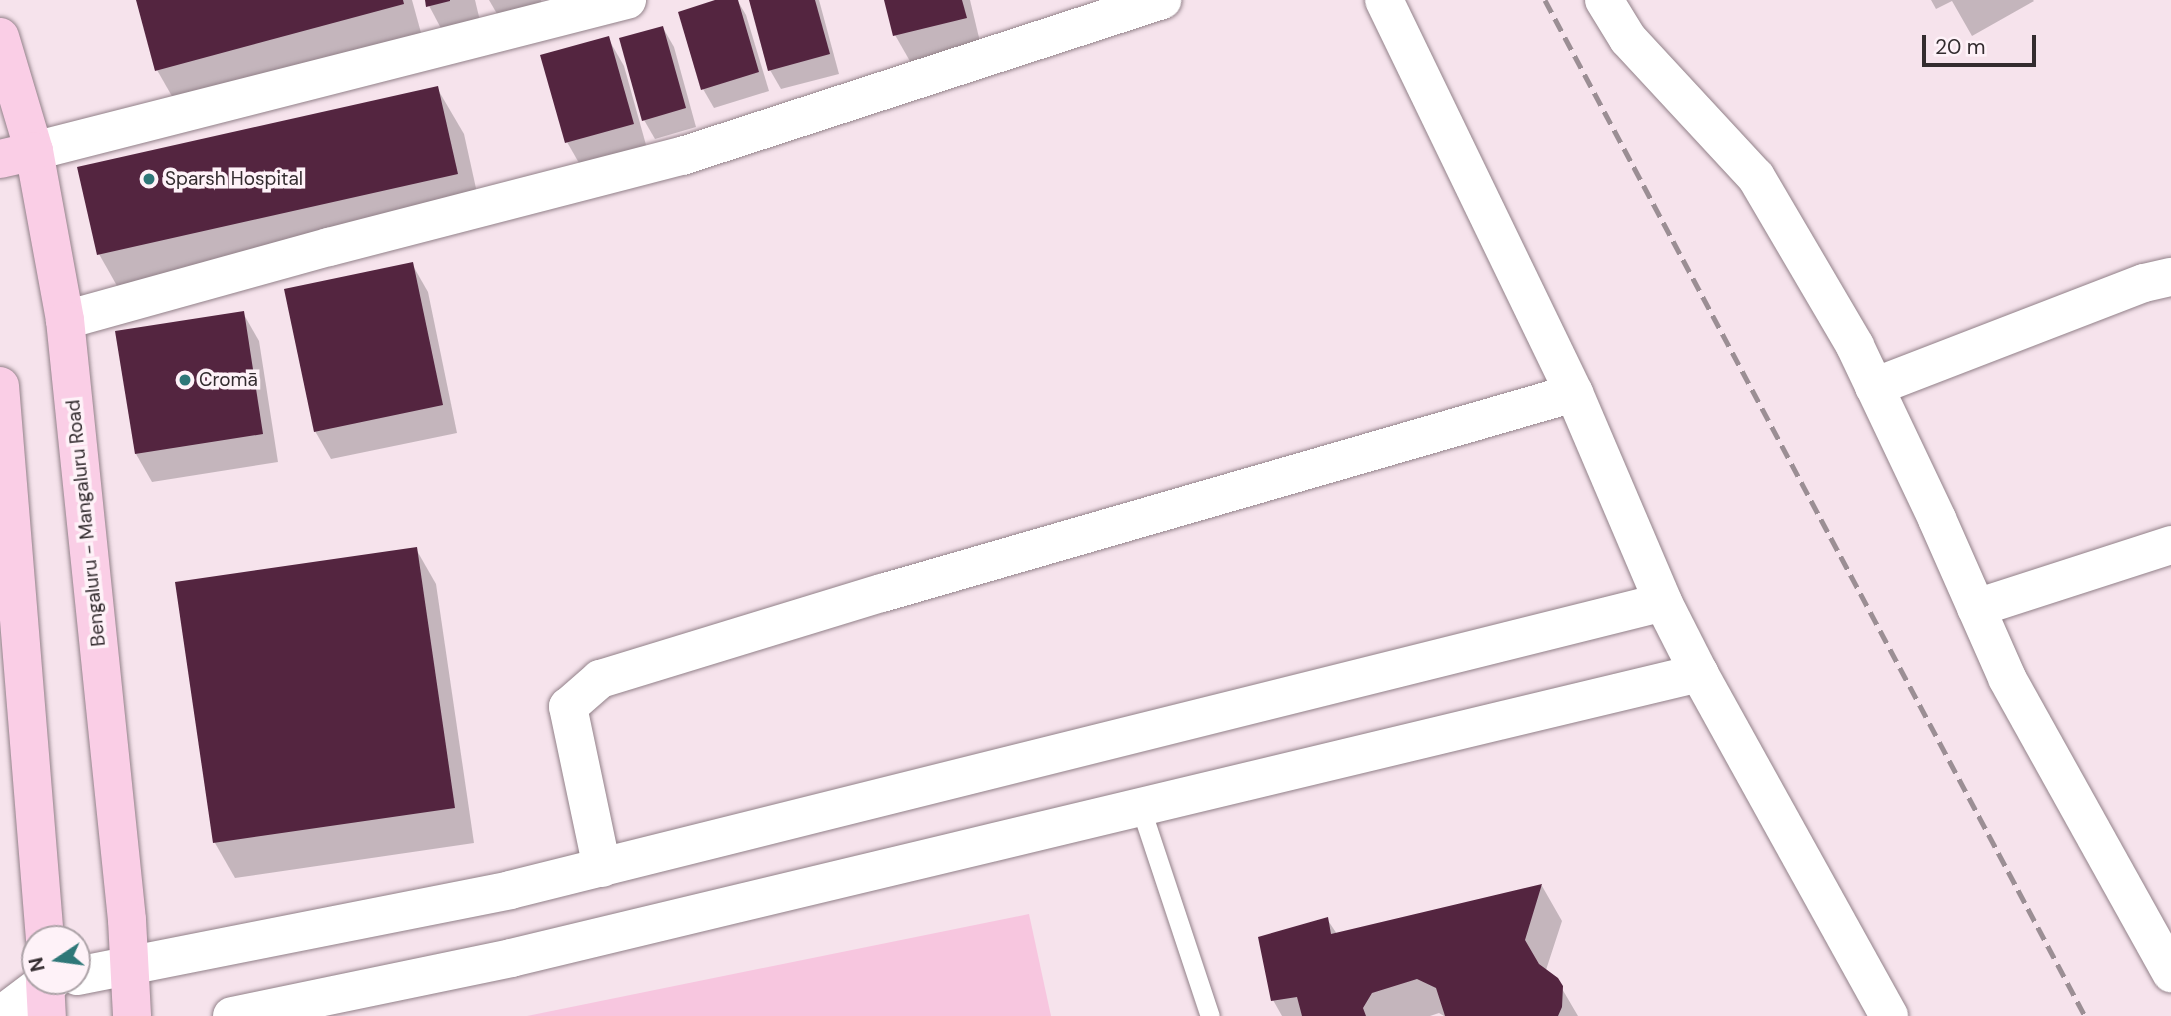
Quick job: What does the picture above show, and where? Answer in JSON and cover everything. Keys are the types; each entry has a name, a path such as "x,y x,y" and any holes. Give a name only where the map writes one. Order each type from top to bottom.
{"main road":[{"name":"Bengaluru - Mangaluru Road","path":"0,37 17,155 65,320 127,920 132,1016"},
{"path":"0,386 9,617 43,925"}],"street":[{"path":"17,155 627,0"},
{"path":"65,320 328,247 682,156 1162,0"},
{"path":"1384,0 1574,394 1663,602 1699,673 1889,1016"},
{"path":"1604,0 1628,39 1756,177 1855,346 2007,678 2171,973"},
{"path":"1874,387 2144,283 2171,277"},
{"path":"602,868 568,708 600,679 882,593 1574,394"},
{"path":"1976,608 2171,545"},
{"path":"91,976 128,966 510,890 1663,602"},
{"path":"232,1016 511,958 1699,673"},
{"path":"0,1016 38,995"}],"lane":[{"path":"1140,806 1210,1016"}],"shaded area":[{"path":"1029,914 1051,1016 527,1016"}],"building":[{"path":"136,0 403,0 404,4 155,71"},
{"path":"425,0 450,0 450,1 426,7"},
{"path":"715,0 738,0 759,72 701,90 678,12"},
{"path":"749,0 815,0 830,54 768,71"},
{"path":"884,0 962,0 967,18 893,36"},
{"path":"663,26 686,108 642,121 619,38"},
{"path":"609,36 634,124 565,143 540,55"},
{"path":"438,86 458,174 97,255 77,167"},
{"path":"413,262 443,405 314,432 284,289"},
{"path":"244,311 263,434 135,454 115,331"},
{"path":"417,547 455,808 213,843 175,582"},
{"path":"1542,884 1525,940 1539,964 1558,978 1563,986 1562,1007 1558,1016 1445,1016 1436,988 1417,979 1372,993 1363,1008 1366,1016 1302,1016 1297,997 1271,1001 1258,937 1328,917 1331,934"}],"railway":[{"path":"1545,0 2085,1016"}],"place":[{"name":"Sparsh Hospital","path":"149,179"},
{"name":"Cromā","path":"185,380"}]}
